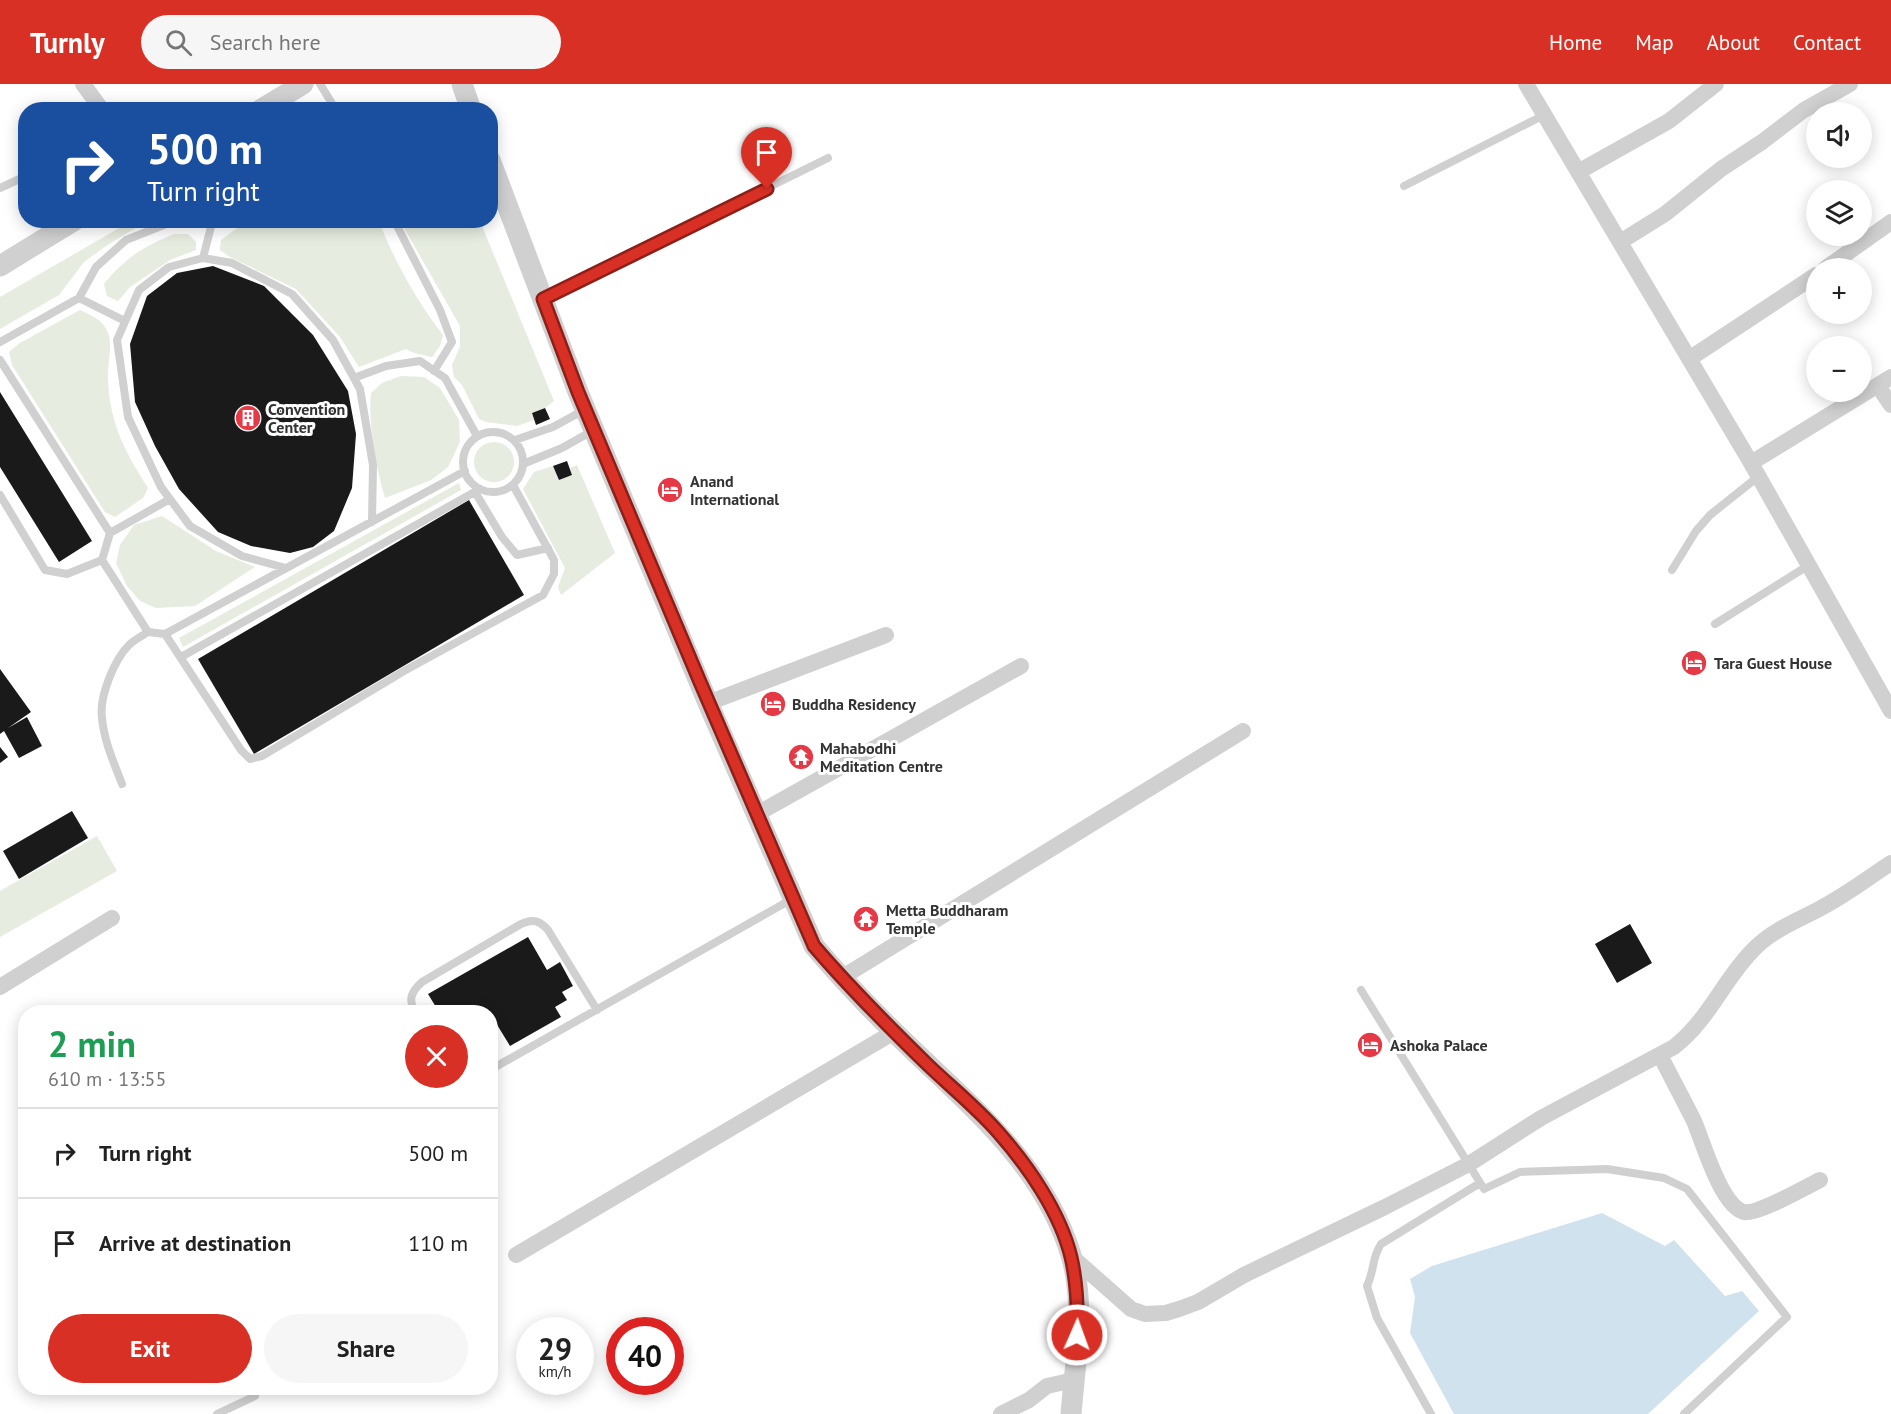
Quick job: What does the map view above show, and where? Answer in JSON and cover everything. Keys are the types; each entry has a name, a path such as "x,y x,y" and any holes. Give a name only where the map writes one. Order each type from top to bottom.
{"street":[{"path":"83,84 96,102"},
{"path":"274,102 303,84"},
{"path":"462,84 468,102"},
{"path":"1578,172 1669,121 1716,84"},
{"path":"1620,242 1658,219 1721,169 1804,110 1850,84"},
{"path":"1530,86 1544,115 1755,469 1891,711"},
{"path":"498,181 594,430 708,703 814,946 841,978 894,1032 996,1130 1015,1153 1046,1199 1071,1256 1078,1309 1059,1383 1071,1414"},
{"path":"1841,258 1890,226"},
{"path":"0,266 62,228"},
{"path":"1689,359 1806,282"},
{"path":"1755,469 1885,382 1891,405"},
{"path":"708,703 886,634"},
{"path":"757,814 1022,666"},
{"path":"841,978 1243,731"},
{"path":"1071,1256 1131,1309 1145,1314 1166,1313 1198,1302 1244,1275 1469,1164 1541,1118 1660,1055 1689,1035 1700,1023 1743,961 1767,937 1823,907 1891,863"},
{"path":"0,987 112,918"},
{"path":"516,1255 894,1032"},
{"path":"1660,1055 1694,1121 1719,1184 1739,1209 1751,1212 1759,1210 1820,1180"},
{"path":"1001,1414 1059,1383"}],"lane":[{"path":"320,84 331,102"},
{"path":"1404,186 1544,115"},
{"path":"543,299 828,158"},
{"path":"0,188 18,180"},
{"path":"0,342 79,298 96,267 126,240 155,228"},
{"path":"203,258 212,228"},
{"path":"398,228 440,310 452,342 434,371"},
{"path":"286,568 242,556 190,526 161,487 128,417 117,340 139,290 169,267 203,258 232,263 292,294 333,340 360,389 373,465 372,522"},
{"path":"79,298 125,321"},
{"path":"0,360 110,532"},
{"path":"354,378 386,366 420,361 445,378 477,436"},
{"path":"515,440 553,427 586,410"},
{"path":"523,464 562,448 594,430"},
{"path":"181,657 477,490 495,492 513,485 519,477 523,464 520,448 515,440 506,434 487,432 477,436 465,452 463,461 469,480 477,490 502,537 517,555 548,548"},
{"path":"1672,570 1696,531 1755,469"},
{"path":"122,784 104,732 101,709 110,678 128,646 148,632 165,634 465,471"},
{"path":"165,634 241,750 250,759 256,759 404,671 543,595 554,574 554,560 513,485"},
{"path":"0,495 45,570 67,573 102,560"},
{"path":"148,632 102,560 110,532 170,499"},
{"path":"1715,624 1809,565"},
{"path":"498,1066 793,899"},
{"path":"412,1005 411,993 422,982 521,924 532,920 542,923 548,930 597,1010"},
{"path":"1361,990 1484,1189 1520,1172 1607,1169 1664,1178 1687,1189 1787,1317 1684,1414"},
{"path":"1431,1414 1377,1318 1367,1286 1373,1272 1373,1257 1381,1244 1480,1183"},
{"path":"217,1414 255,1396"}],"shaded area":[{"path":"119,228 136,228 84,262 59,295 0,329 0,297"},
{"path":"237,228 382,228 407,280 443,335 440,346 432,357 406,349 359,367 340,337 296,289 230,257 220,250 221,240"},
{"path":"404,228 483,228 554,401 545,408 532,413 534,420 517,426 479,419 462,385 454,377 452,365 460,347 460,326"},
{"path":"174,234 188,234 196,242 196,250 170,260 130,287 118,301 107,296 104,284 119,267 153,243"},
{"path":"80,310 93,316 108,333 110,343 109,396 115,424 132,462 148,488 143,498 115,517 105,512 12,365 9,352 20,343"},
{"path":"401,376 424,377 440,388 459,420 460,442 448,467 431,480 385,498 374,446 371,393 382,383"},
{"path":"494,442 502,443 508,448 513,454 513,470 508,476 502,481 494,482 486,481 480,476 475,470 474,462 475,454 480,448 486,443"},
{"path":"577,465 615,553 561,595 558,587 565,568 523,489 534,472 553,466 559,480 572,475 570,468"},
{"path":"459,483 461,490 183,647 179,638"},
{"path":"162,516 216,551 255,567 195,606 156,608 140,601 127,586 116,563 120,545 134,525"},
{"path":"97,836 117,871 0,937 0,891"}],"water":[{"path":"1602,1213 1665,1246 1674,1240 1725,1296 1742,1291 1759,1311 1648,1414 1454,1414 1410,1333 1415,1297 1410,1279 1432,1266"}],"building":[{"name":"Convention Center","path":"213,266 264,286 313,335 348,391 356,434 352,488 334,531 313,547 290,553 251,546 218,532 179,489 155,446 135,402 130,344 147,296 177,273"},
{"path":"0,392 92,541 59,562 0,467"},
{"path":"545,408 550,419 536,425 532,413"},
{"path":"567,461 572,475 559,480 553,466"},
{"path":"469,500 524,595 254,754 198,659"},
{"path":"0,669 31,712 8,728 27,717 42,746 19,758 4,731 0,734"},
{"path":"0,747 8,757 0,763"},
{"path":"72,811 88,838 19,879 3,851"},
{"path":"1630,924 1652,963 1617,983 1595,944"},
{"path":"528,937 547,970 560,962 573,986 562,992 567,1000 555,1007 561,1017 510,1046 498,1026 498,1005 435,1005 428,994"}],"place":[{"name":"Convention Center","path":"248,418"},
{"name":"Anand International","path":"670,490"},
{"name":"Tara Guest House","path":"1694,663"},
{"name":"Buddha Residency","path":"773,704"},
{"name":"Mahabodhi Meditation Centre","path":"801,757"},
{"name":"Metta Buddharam Temple","path":"866,919"},
{"name":"Ashoka Palace","path":"1370,1045"}],"route":[{"path":"767,189 543,299 578,392 814,946 841,978 894,1032 996,1130 1030,1173 1046,1199 1071,1256 1078,1309 1077,1335"}]}
